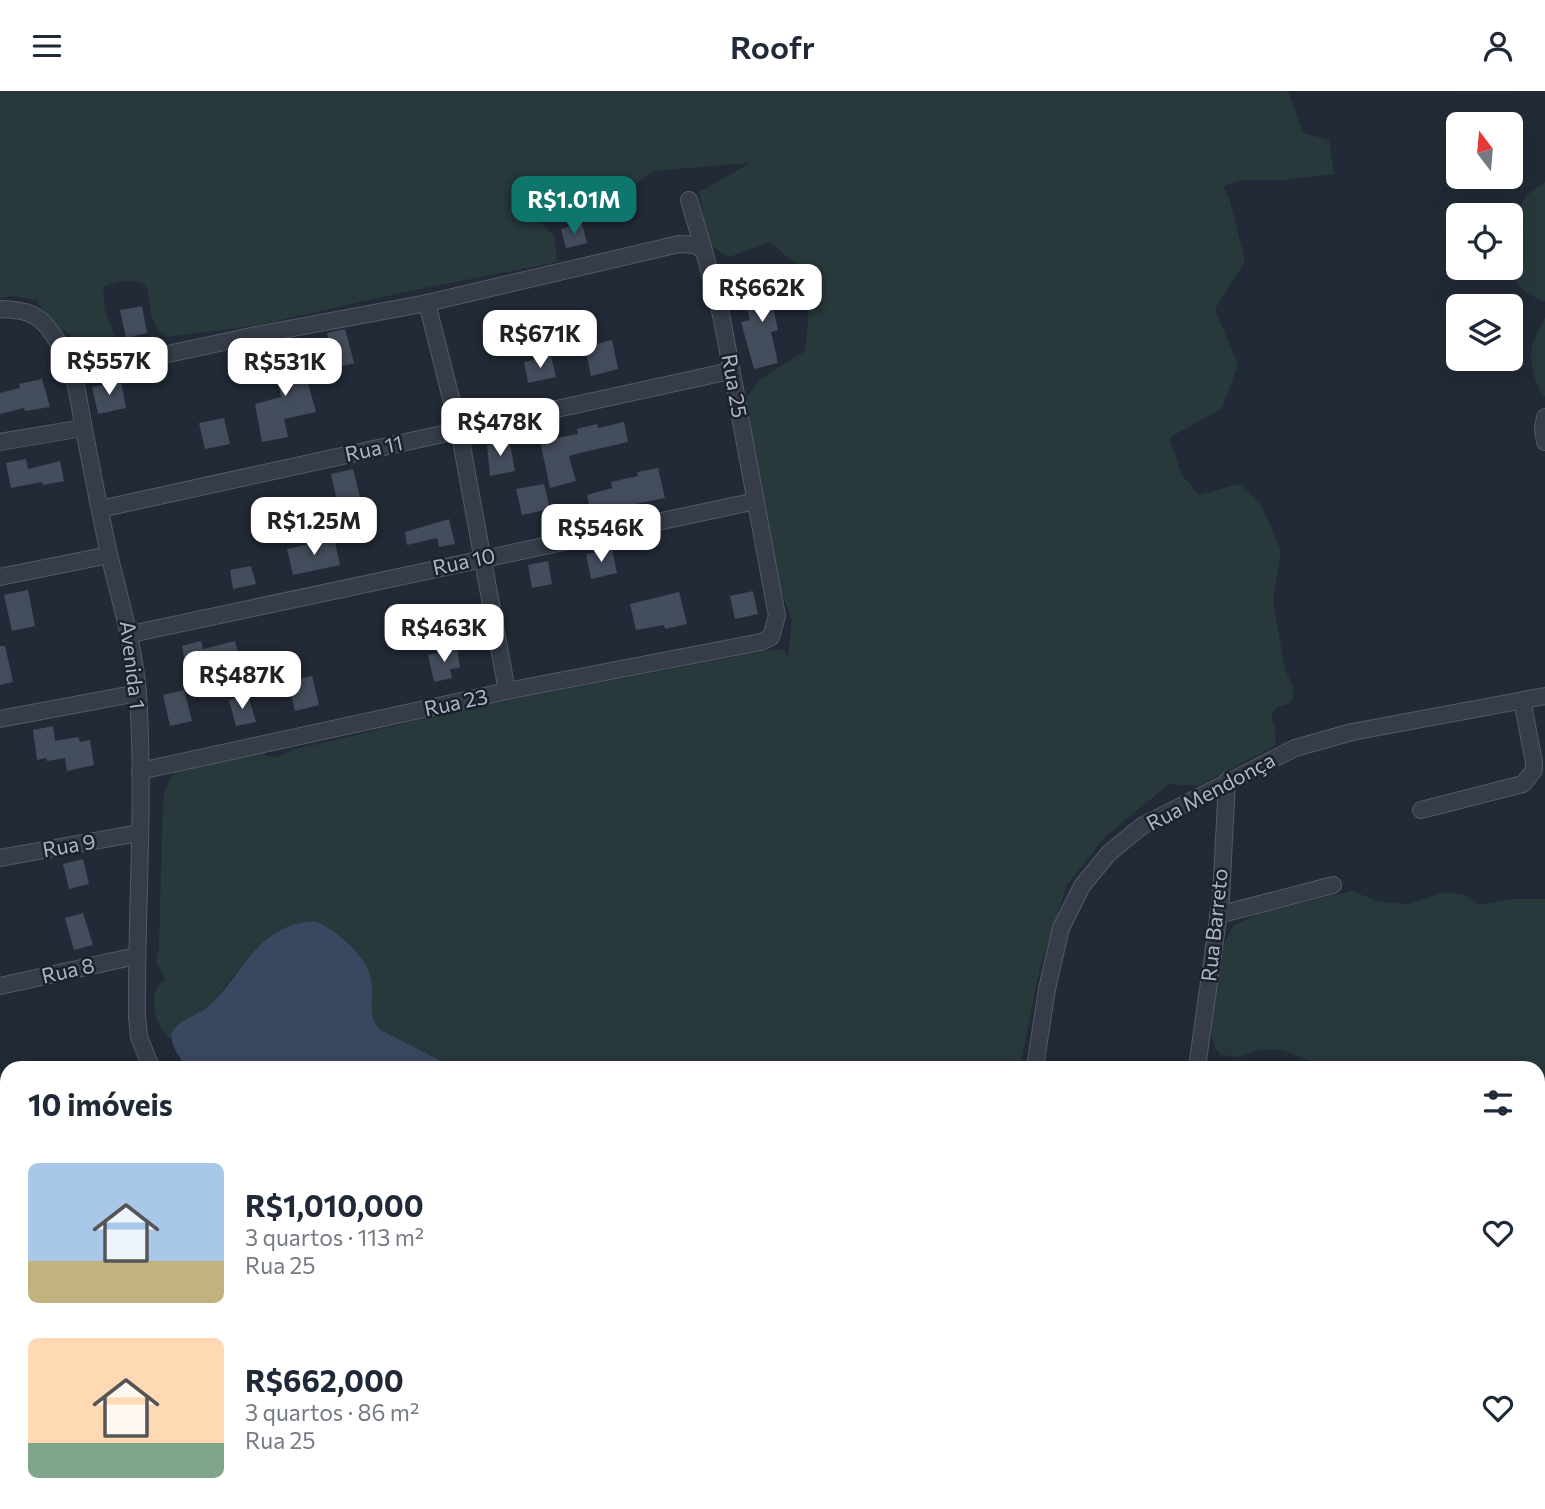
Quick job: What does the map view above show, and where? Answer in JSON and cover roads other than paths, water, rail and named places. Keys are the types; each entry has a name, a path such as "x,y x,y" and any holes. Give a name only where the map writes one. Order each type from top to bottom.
{"street":[{"name":"Rua 25","path":"689,200 722,319 777,616 771,637"},
{"path":"75,374 256,335 427,303 679,244 695,245 704,251"},
{"path":"427,303 459,431 507,691"},
{"name":"Avenida 1","path":"0,309 25,310 42,320 58,342 75,374 83,428 109,555 131,634 138,693 140,771 136,956 139,1037 149,1061"},
{"name":"Rua 11","path":"100,509 730,370"},
{"path":"1545,417 1542,429 1545,442"},
{"path":"0,442 83,428"},
{"name":"Rua 10","path":"131,634 756,501"},
{"path":"0,577 109,555"},
{"name":"Rua 23","path":"140,771 507,691 761,642 771,637"},
{"path":"0,719 138,693"},
{"name":"Rua Mendonça","path":"1036,1061 1047,989 1061,928 1082,885 1109,853 1142,827 1295,748 1352,732 1545,696"},
{"path":"1421,810 1513,788 1529,779 1534,771 1534,762 1522,700"},
{"name":"Rua Barreto","path":"1198,1061 1218,915 1227,781"},
{"name":"Rua 9","path":"0,858 139,833"},
{"path":"1218,915 1334,885"},
{"name":"Rua 8","path":"0,986 136,956"}],"water":[{"path":"315,921 351,946 370,974 372,1014 376,1024 381,1030 441,1061 182,1061 172,1042 174,1029 210,1005 266,940 295,924"}]}
